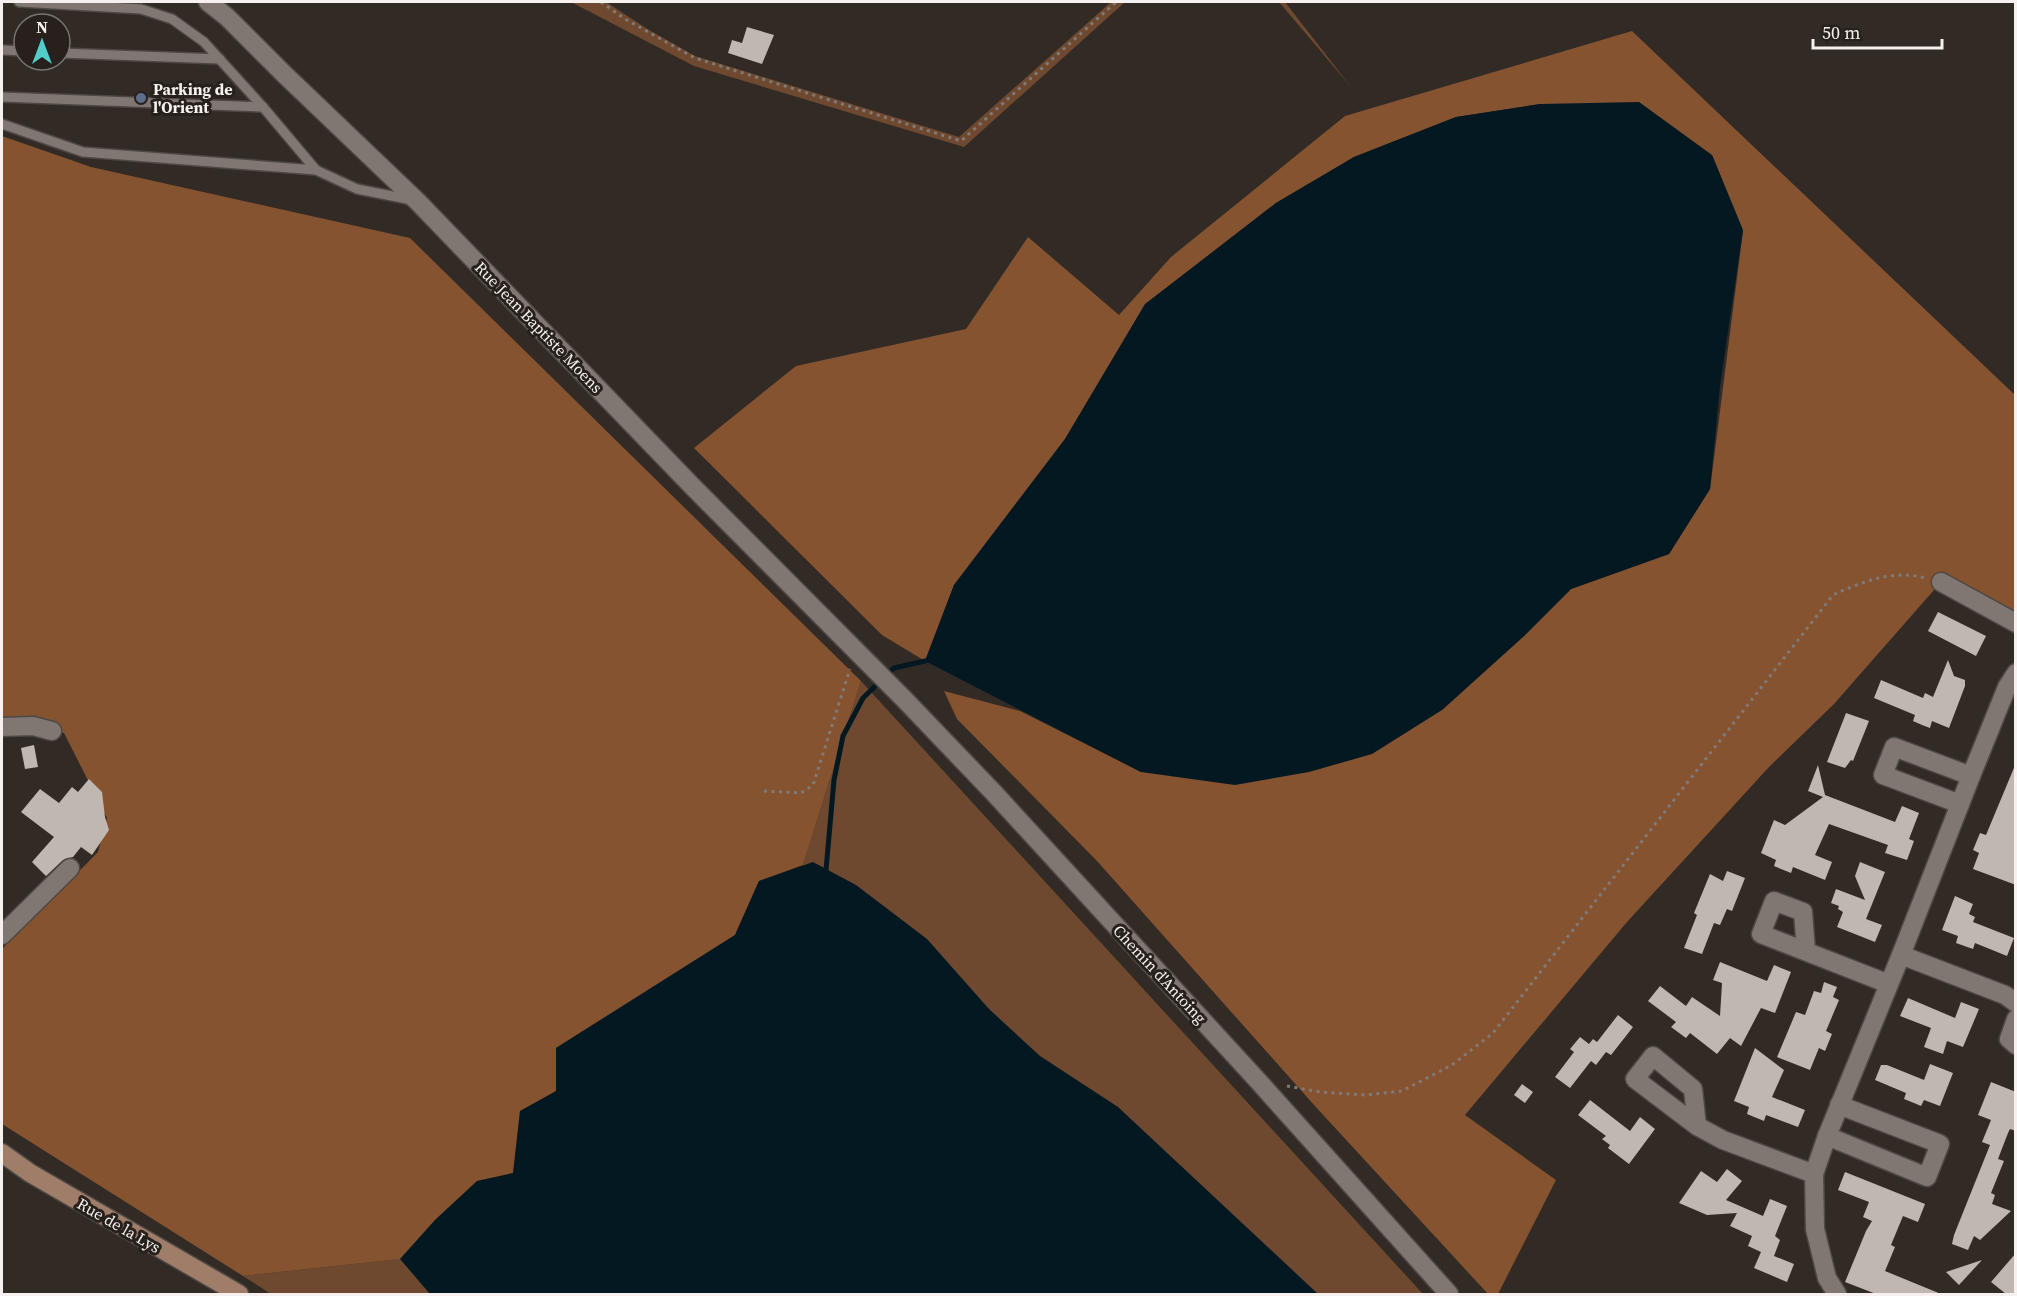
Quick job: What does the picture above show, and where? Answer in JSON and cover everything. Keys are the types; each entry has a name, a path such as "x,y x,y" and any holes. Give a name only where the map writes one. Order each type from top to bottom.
{"main road":[{"name":"Rue de la Lys","path":"2,1153 30,1173 239,1294"}],"street":[{"name":"Rue Jean Baptiste Moens","path":"208,2 227,17 418,202 859,661"},
{"path":"1941,582 2016,623"},
{"name":"Chemin d'Antoing","path":"859,661 905,700 994,794 1260,1083 1449,1294"},
{"path":"1836,1294 1827,1278 1815,1229 1814,1174 1839,1105 1971,776 2007,687 2016,673"},
{"path":"2,727 33,726 52,731"},
{"path":"1960,804 1883,776 1894,747 1971,776"},
{"path":"2,934 70,868"},
{"path":"1806,951 1889,984"},
{"path":"1901,955 2006,995 2016,1003"},
{"path":"2016,1019 2008,1039 2016,1045"},
{"path":"1827,1136 1927,1177 1940,1144 1839,1105"},
{"path":"1697,1126 1723,1140 1814,1174"}],"lane":[{"path":"20,2 141,9 172,19 204,42 316,170"},
{"path":"72,53 220,59"},
{"path":"2,97 263,107"},
{"path":"2,124 83,152 316,170 357,189 418,202"}],"path":[{"path":"601,2 625,19 695,58 962,141 1116,2"},
{"path":"1260,1083 1274,1083 1321,1092 1366,1095 1402,1091 1452,1065 1493,1033 1516,1005 1833,595 1879,577 1913,574 1941,582"},
{"path":"764,791 801,793 813,785 848,673 859,661"}],"shaded area":[{"path":"571,2 606,2 695,56 959,137 1111,2 1125,2 964,147 694,66"},
{"path":"1279,2 1285,2 1351,87"},
{"path":"1632,31 2015,395 2015,615 1941,582 1834,704 1769,767 1627,922 1465,1115 1556,1180 1498,1294 1488,1294 1314,1105 1097,861 957,719 944,691 1020,711 1141,772 1442,710 1524,636 1571,589 1669,554 1710,489 1743,231 1712,155 1540,104 1456,117 1354,157 1276,203 1145,305 1065,439 954,585 925,661 882,635 694,448 796,366 966,329 1028,237 1119,315 1171,257 1345,116"},
{"path":"2,136 91,167 410,238 861,681 803,865 759,881 735,935 556,1048 556,1091 520,1111 513,1173 477,1181 435,1220 400,1259 243,1276 2,1124 2,949 98,852 107,818 64,733 33,726 2,727"},
{"path":"861,681 1423,1294 271,1294 243,1276 399,1259 556,1048 735,935 803,865"}],"water":[{"path":"1639,102 1712,155 1743,230 1720,386 1710,489 1669,554 1571,589 1524,636 1442,710 1372,754 1309,772 1235,785 1141,772 925,661 954,585 1065,439 1145,304 1276,203 1354,157 1456,117 1540,104"},
{"path":"813,862 856,885 927,939 989,1009 1040,1056 1118,1107 1318,1294 430,1294 400,1259 435,1220 477,1181 513,1173 520,1111 556,1091 556,1048 735,935 759,881"}],"building":[{"path":"747,27 774,35 762,64 728,53 732,40 742,43"},
{"path":"1938,612 1986,636 1976,656 1928,631"},
{"path":"1948,660 1954,676 1965,680 1965,686 1949,728 1932,721 1930,728 1922,725 1913,721 1915,715 1874,698 1881,680 1923,698 1925,693 1933,697"},
{"path":"1846,713 1869,721 1853,761 1851,760 1845,768 1827,762"},
{"path":"34,745 38,767 25,769 21,748"},
{"path":"2016,763 2016,885 1973,869 1979,853 1973,850 1980,833 1986,835"},
{"path":"1818,765 1825,795 1895,822 1902,806 1919,813 1909,839 1914,841 1907,860 1885,853 1888,845 1829,824 1815,855 1832,862 1825,880 1793,867 1791,873 1774,866 1776,860 1761,853 1774,820 1785,825 1823,797 1808,791"},
{"path":"89,779 102,792 109,830 92,855 81,847 73,857 63,860 46,876 32,862 54,837 21,812 40,789 59,803 72,787 78,792"},
{"path":"1860,862 1885,872 1866,919 1882,925 1875,942 1837,927 1843,912 1838,909 1839,906 1831,903 1836,889 1865,900 1855,876"},
{"path":"1727,871 1745,878 1732,911 1727,909 1720,925 1714,923 1702,954 1684,948 1697,915 1694,913 1710,874 1723,881"},
{"path":"1955,896 1973,904 1969,914 1975,917 1973,922 2014,938 2007,956 1975,943 1973,949 1956,943 1958,936 1942,930"},
{"path":"1720,962 1767,981 1774,965 1791,972 1775,1013 1761,1008 1741,1046 1730,1038 1717,1054 1690,1033 1686,1038 1671,1027 1676,1022 1648,1001 1660,986 1686,1006 1692,997 1720,1016 1722,983 1713,980"},
{"path":"1824,982 1837,987 1833,997 1839,1000 1826,1031 1832,1034 1825,1051 1819,1048 1810,1070 1777,1057 1796,1012 1805,1015 1814,991 1821,993"},
{"path":"1908,998 1955,1018 1961,1002 1979,1009 1963,1047 1947,1041 1943,1054 1924,1047 1931,1028 1900,1016"},
{"path":"1618,1015 1633,1027 1611,1055 1606,1052 1596,1065 1591,1061 1570,1088 1555,1077 1574,1052 1570,1049 1580,1037 1589,1044 1593,1039 1597,1042"},
{"path":"1755,1048 1784,1070 1772,1097 1805,1110 1798,1127 1766,1115 1764,1121 1747,1114 1749,1107 1734,1101"},
{"path":"1930,1064 1953,1073 1940,1106 1924,1100 1921,1106 1904,1099 1906,1093 1875,1080 1881,1065 1887,1065 1924,1080"},
{"path":"1991,1082 2016,1092 2016,1131 2010,1129 2008,1133 1998,1159 2004,1161 1991,1193 1995,1195 1992,1204 2011,1211 1980,1240 1974,1236 1968,1250 1952,1244 1990,1145 1982,1142 1991,1120 1978,1115"},
{"path":"1522,1084 1533,1092 1525,1103 1514,1095"},
{"path":"1590,1100 1630,1131 1640,1117 1655,1129 1629,1164 1608,1148 1610,1145 1602,1139 1606,1136 1578,1115"},
{"path":"1727,1169 1742,1181 1726,1200 1763,1216 1770,1199 1787,1206 1775,1236 1780,1240 1774,1256 1794,1264 1787,1282 1754,1268 1761,1252 1748,1246 1752,1236 1730,1226 1737,1213 1707,1215 1679,1203 1701,1171 1717,1182"},
{"path":"1845,1172 1925,1204 1918,1222 1903,1216 1891,1245 1895,1247 1885,1271 1941,1294 1876,1294 1845,1282 1872,1221 1863,1217 1869,1202 1838,1190"},
{"path":"2016,1253 2016,1294 2006,1294 1991,1282"},
{"path":"1982,1260 1959,1285 1946,1272"}],"waterway":[{"path":"826,870 834,780 843,736 863,698 894,668 925,661"}],"place":[{"name":"Parking de l'Orient","path":"141,98"}]}
